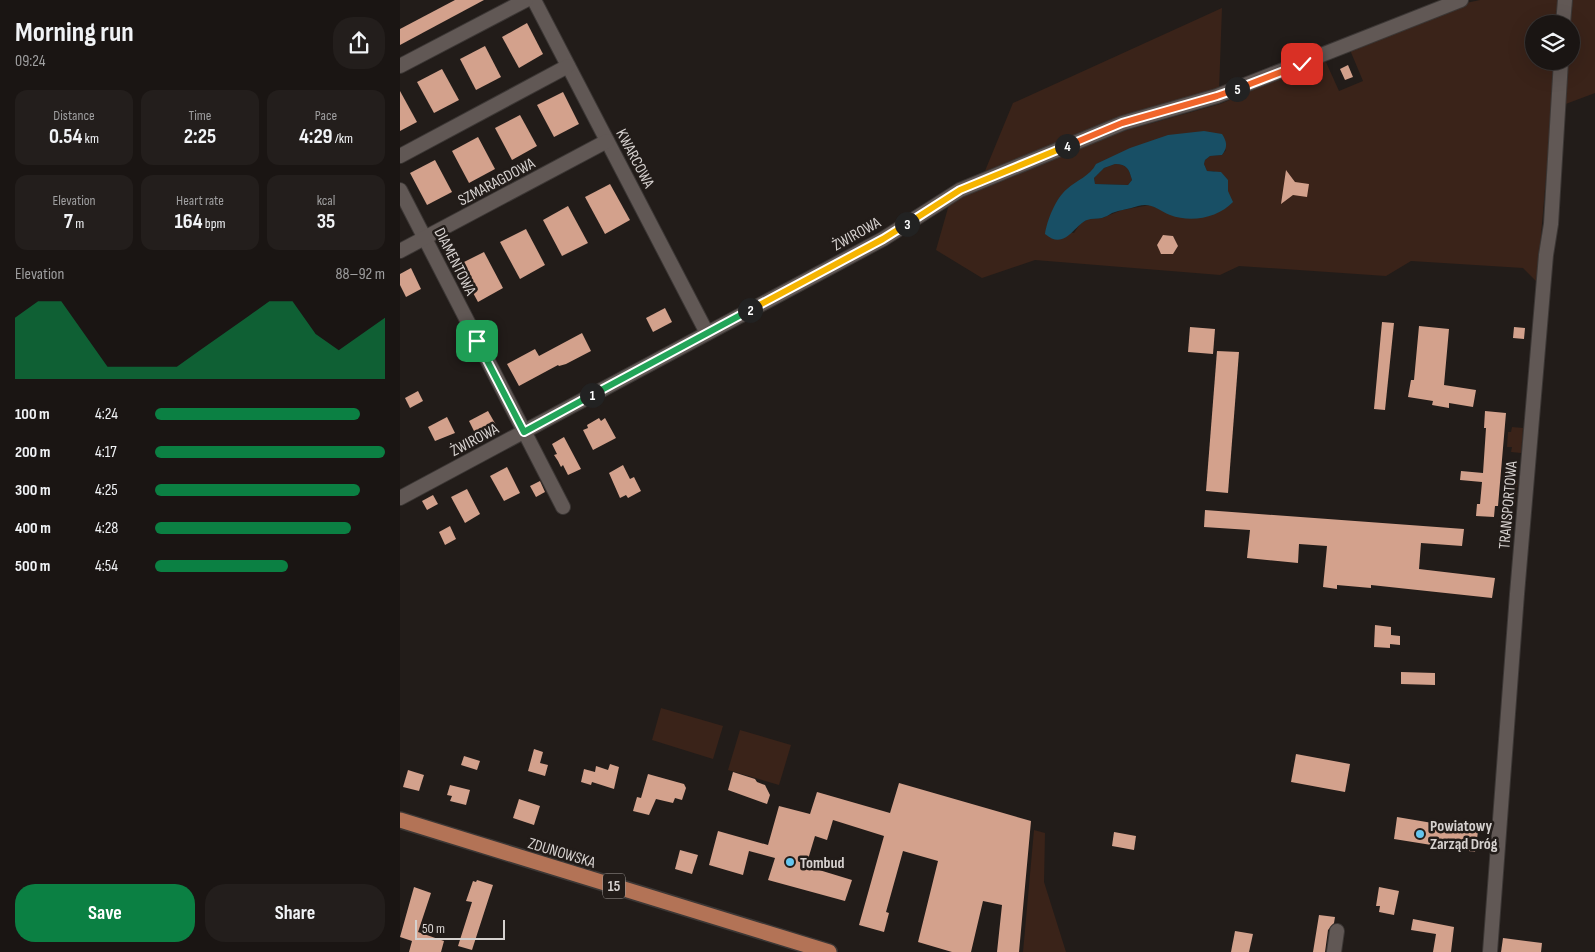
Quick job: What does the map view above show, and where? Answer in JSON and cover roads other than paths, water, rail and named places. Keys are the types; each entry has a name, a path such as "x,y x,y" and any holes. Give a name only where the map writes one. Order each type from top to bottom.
{"main road":[{"name":"ZDUNOWSKA","path":"400,820 829,952"}],"street":[{"path":"400,66 526,0"},
{"name":"KWARCOWA","path":"534,0 707,333"},
{"name":"ŻWIROWA","path":"400,498 883,239 960,190 1122,123 1217,96 1461,0"},
{"path":"1563,15 1564,0"},
{"path":"400,156 568,66"},
{"name":"TRANSPORTOWA","path":"1490,952 1517,594 1546,255 1551,224 1560,70"},
{"name":"SZMARAGDOWA","path":"400,251 607,141"},
{"name":"DIAMENTOWA","path":"400,190 563,507"},
{"path":"1334,952 1337,931"}],"water":[{"path":"1204,131 1222,134 1226,144 1224,152 1222,155 1210,156 1205,160 1204,164 1207,171 1221,172 1228,180 1228,191 1233,202 1220,212 1195,219 1170,215 1151,206 1143,205 1115,212 1102,218 1087,220 1069,235 1058,240 1045,234 1050,216 1059,198 1067,189 1087,175 1096,164 1130,148 1168,135","holes":["1119,164 1125,166 1130,173 1132,180 1128,185 1095,184 1094,178 1104,168"]}],"place":[{"name":"Powiatowy Zarząd Dróg","path":"1420,834"},
{"name":"Tombud","path":"790,862"}]}
